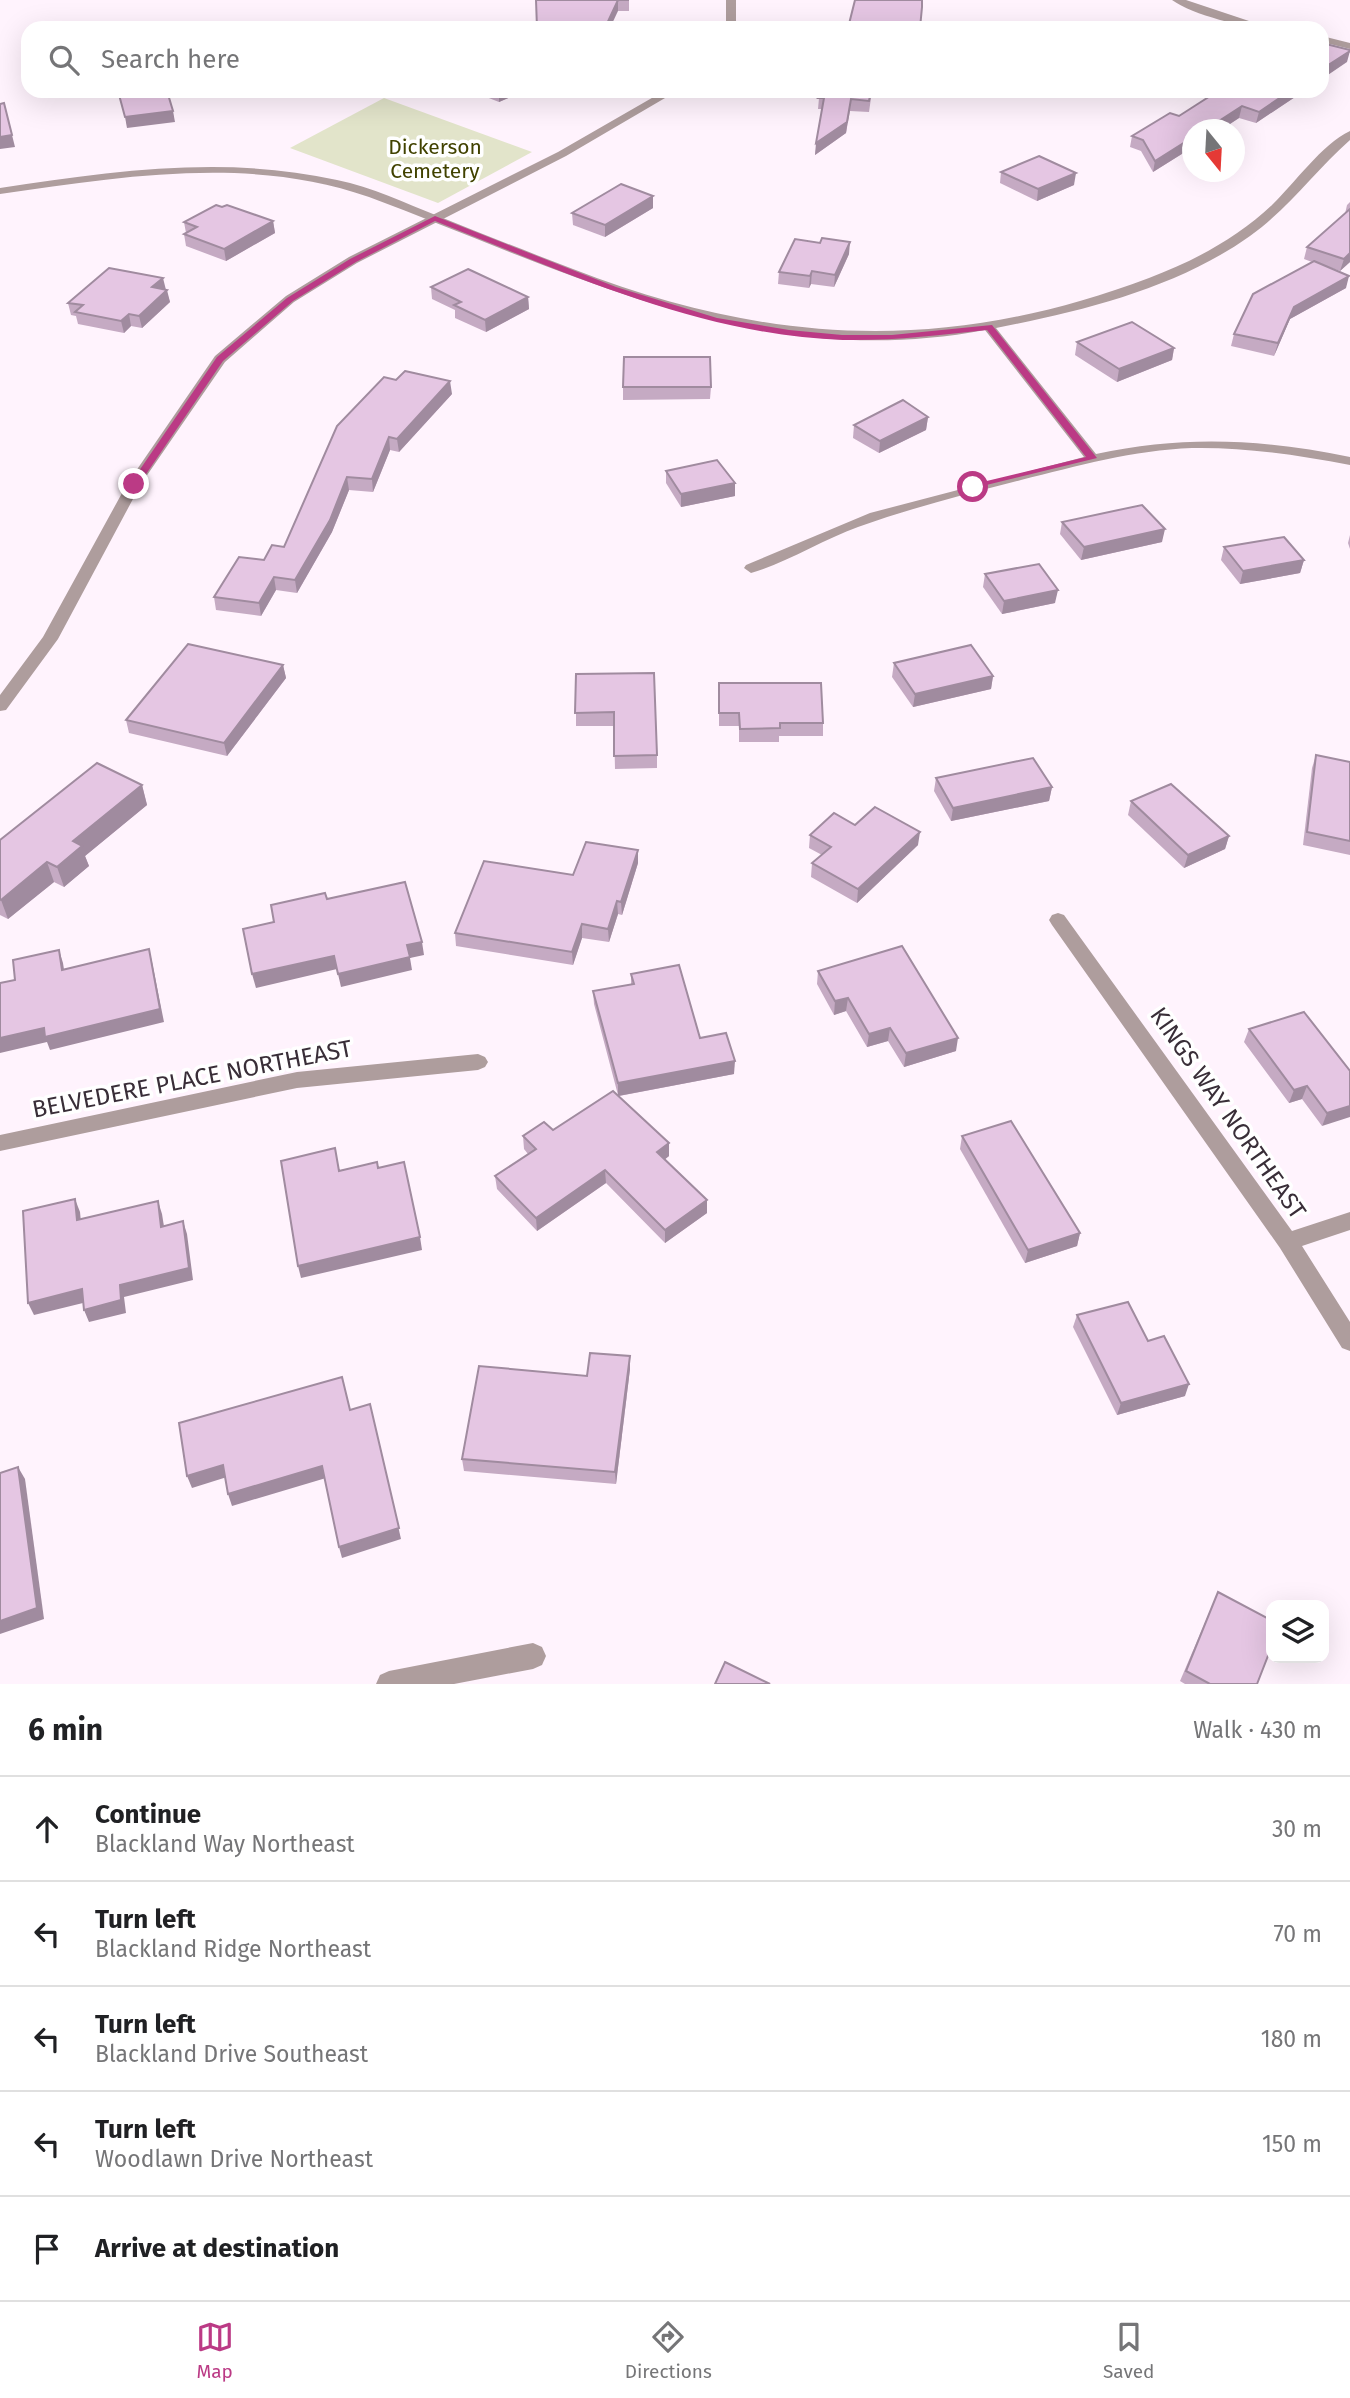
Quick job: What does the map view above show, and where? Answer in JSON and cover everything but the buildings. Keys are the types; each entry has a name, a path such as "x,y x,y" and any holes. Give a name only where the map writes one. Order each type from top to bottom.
{"street":[{"path":"730,21 731,0"},
{"path":"1177,0 1240,21"},
{"path":"1329,41 1350,46"},
{"path":"0,706 50,639 134,484 220,359 290,299 353,260 562,154 660,98"},
{"path":"0,191 156,171 238,170 338,184 613,288 716,321 789,333 842,337 904,337 989,327 1030,319 1123,292 1194,264 1266,218 1329,151 1350,134"},
{"path":"989,327 1092,458"},
{"path":"751,568 851,525 909,506 973,487 1092,458 1193,444 1272,448 1350,461"},
{"name":"KINGS WAY NORTHEAST","path":"1058,920 1288,1242 1350,1340"},
{"name":"BELVEDERE PLACE NORTHEAST","path":"0,1143 297,1080 478,1062"},
{"path":"1288,1242 1350,1221"},
{"path":"390,1684 533,1656"}],"green space":[{"name":"Dickerson Cemetery","path":"384,98 532,152 438,203 290,148"}],"route":[{"path":"134,484 220,359 290,299 353,260 435,219 613,288 716,321 789,333 842,337 940,334 989,327 1092,458 973,487"}]}
